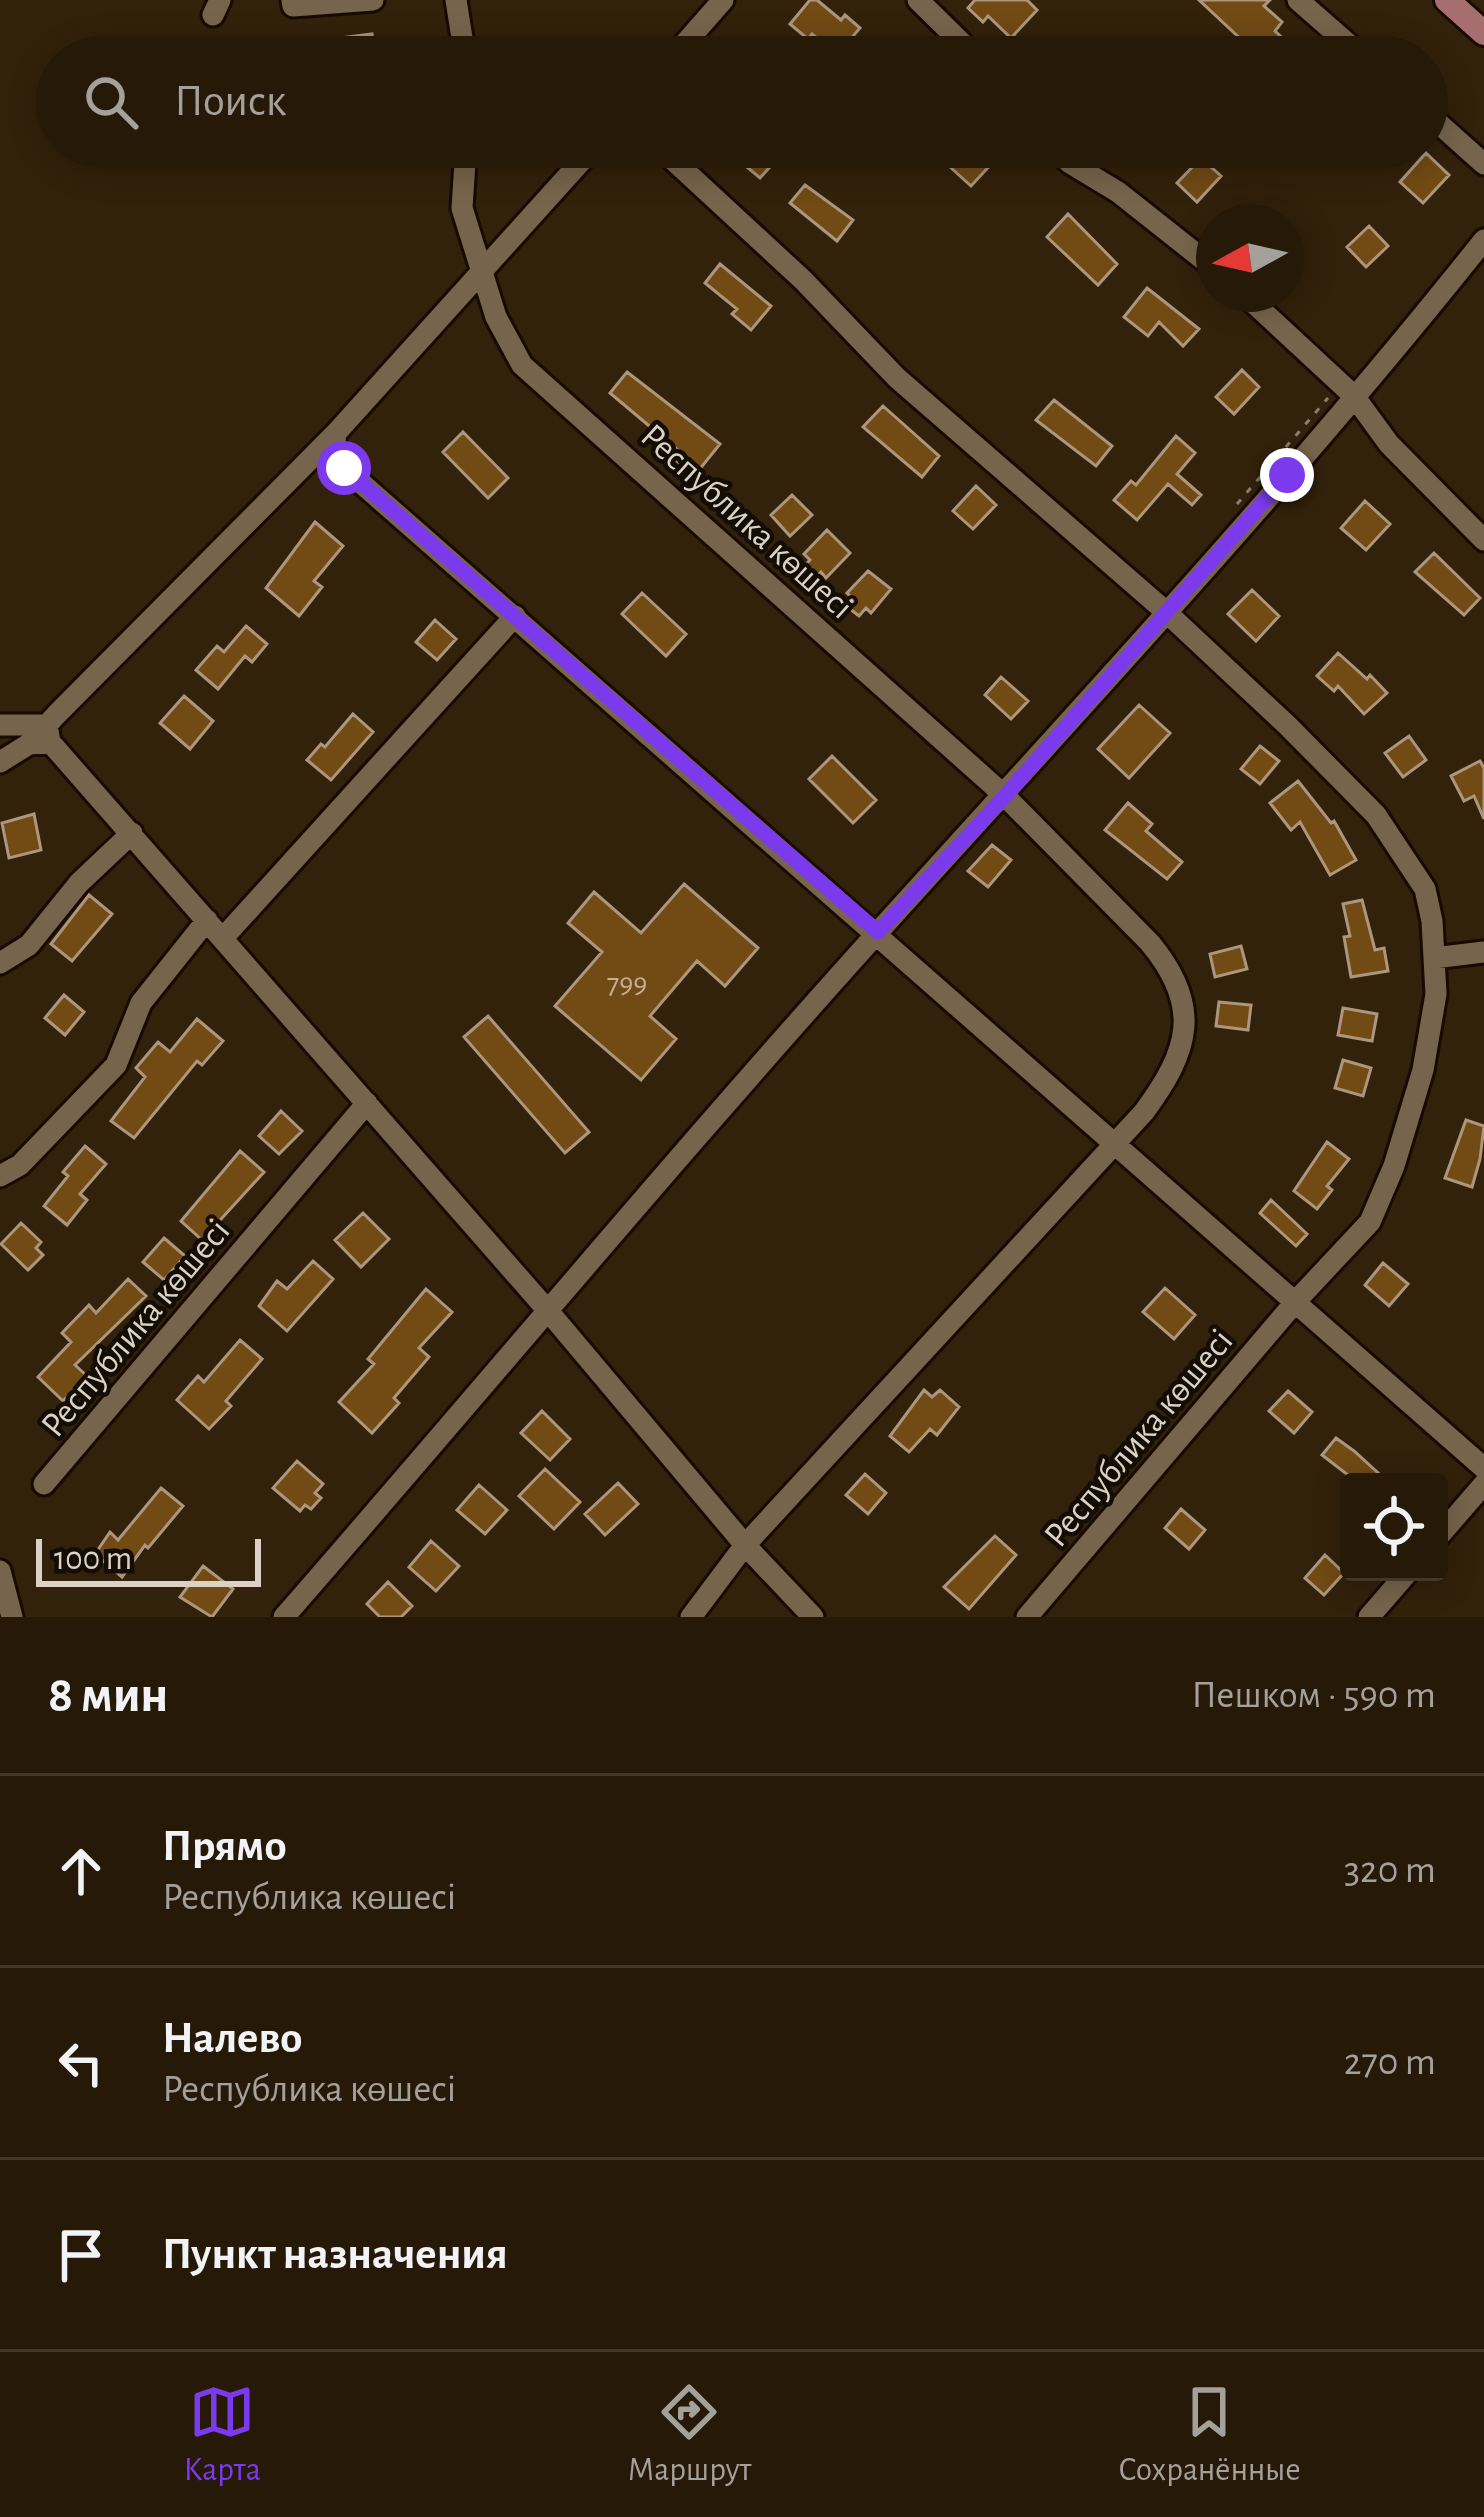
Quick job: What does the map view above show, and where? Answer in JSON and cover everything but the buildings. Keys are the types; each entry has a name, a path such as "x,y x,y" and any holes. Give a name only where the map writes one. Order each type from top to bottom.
{"main road":[{"path":"1447,0 1484,33"}],"street":[{"path":"292,0 293,7 374,0"},
{"path":"456,0 462,36"},
{"path":"918,0 955,36"},
{"path":"1298,0 1339,36"},
{"path":"689,36 715,3"},
{"path":"1448,132 1484,164"},
{"name":"Республика көшесі","path":"465,168 462,208 480,271 496,317 522,365 1005,796 1150,943 1168,965 1180,992 1182,1050 1178,1061 1116,1146 746,1545 692,1617"},
{"path":"0,762 49,733 335,442 575,168"},
{"name":"Республика көшесі","path":"682,168 898,378 1165,611 1376,815 1426,889 1436,994 1423,1070 1394,1166 1370,1222 1297,1300 1027,1617"},
{"path":"1078,168 1118,192 1196,254"},
{"path":"284,1617 878,932 1005,796 1347,390 1484,240"},
{"path":"1263,312 1347,390 1389,444 1484,540"},
{"path":"335,442 344,468 1484,1468"},
{"path":"223,938 515,616"},
{"path":"0,725 49,733 746,1545 813,1617"},
{"path":"0,963 28,945 79,883 132,833"},
{"path":"0,1176 20,1165 116,1064 141,1003 207,920"},
{"path":"1434,958 1484,952"},
{"name":"Республика көшесі","path":"44,1484 367,1103"},
{"path":"1448,1526 1484,1484"},
{"path":"0,1571 12,1617"},
{"path":"1369,1617 1400,1581"}],"path":[{"path":"1231,511 1347,390"}],"route":[{"path":"344,468 878,932 1005,796 1287,475"}]}
